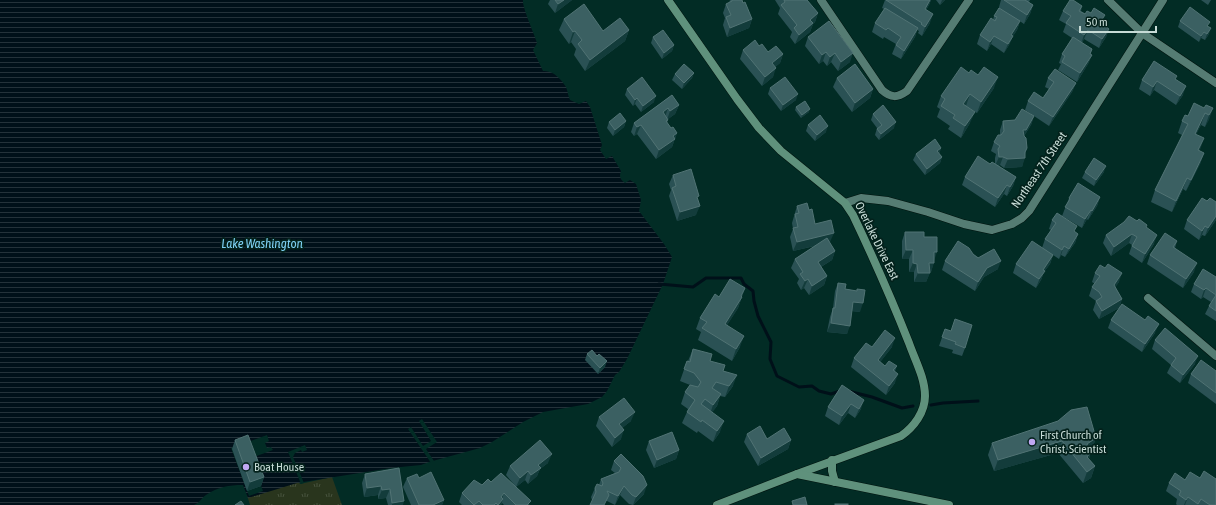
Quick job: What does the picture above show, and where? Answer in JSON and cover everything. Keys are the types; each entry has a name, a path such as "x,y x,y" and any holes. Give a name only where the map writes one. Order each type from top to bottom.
{"street":[{"name":"Overlake Drive East","path":"668,0 759,128 781,151 845,203 854,215 896,309 919,369 925,396 918,418 901,436 832,460 717,505"},
{"path":"821,0 882,90 888,96 895,97 907,91 969,0"},
{"path":"1108,0 1142,33 1216,83"},
{"name":"Northeast 7th Street","path":"845,203 861,198 888,201 982,229 992,230 1012,224 1022,218 1029,210 1163,0"},
{"path":"1148,298 1216,356"},
{"path":"832,460 832,471 835,482"},
{"path":"797,474 949,505"}],"green space":[{"path":"332,477 342,505 250,505 247,495 298,481 300,484"}],"water":[{"name":"Lake Washington","path":"0,0 523,0 526,14 537,43 533,50 543,71 550,72 559,78 566,87 570,100 579,104 586,101 590,107 602,145 600,150 606,159 612,156 621,171 620,176 623,182 625,183 630,180 636,184 641,200 639,211 672,257 663,284 627,359 619,372 615,375 607,391 602,397 588,404 543,412 523,422 480,448 421,465 391,468 297,483 248,498 243,485 228,486 210,492 194,505 0,505"}],"pier":[{"path":"422,419 437,442 426,449 434,461 431,463 408,429 411,427 423,446 431,441 419,421"},
{"path":"267,435 269,441 265,443 267,448 271,447 273,450 251,458 263,491 249,496 231,448"},
{"path":"305,445 307,450 302,452 301,450 295,453 293,457 304,483 301,484 288,452"}],"building":[{"path":"555,0 564,0 558,4"},
{"path":"732,0 742,0 743,3 745,2 752,19 730,28 726,17 731,15 726,4"},
{"path":"784,0 807,0 818,13 810,20 813,23 799,35 794,28 797,25 781,5 785,2"},
{"path":"886,0 930,0 925,9 933,14 925,27 921,24 922,23"},
{"path":"1004,0 1025,0 1033,5 1027,15"},
{"path":"1070,0 1073,0 1082,6 1079,11 1085,14 1087,11 1091,13 1094,8 1105,15 1100,22 1109,29 1102,39 1088,30 1084,35 1066,23 1071,16 1063,11"},
{"path":"584,4 603,31 620,18 629,30 590,60 578,44 582,40 575,31 573,32 564,19"},
{"path":"1190,7 1210,22 1207,26 1211,28 1207,34 1204,32 1201,36 1180,21"},
{"path":"885,8 918,28 904,51 896,45 901,37 888,28 886,30 875,23"},
{"path":"999,8 1020,21 1011,35 1013,36 1008,44 994,36 990,42 980,35 991,18 995,21 997,17 994,16"},
{"path":"829,21 853,53 841,62 835,53 830,57 826,52 822,55 808,37"},
{"path":"663,30 674,45 664,53 653,37"},
{"path":"1073,37 1092,49 1090,54 1092,55 1080,73 1062,62 1065,56 1062,54"},
{"path":"755,40 759,46 762,44 768,52 776,46 783,54 772,63 776,68 765,77 743,50"},
{"path":"1154,61 1177,76 1175,79 1186,86 1180,96 1157,81 1153,87 1142,80"},
{"path":"684,64 694,73 684,83 675,74"},
{"path":"855,64 873,89 855,103 837,78"},
{"path":"961,67 969,73 971,70 978,75 984,67 998,77 981,102 970,94 963,104 975,112 965,126 953,118 955,115 941,106 945,99 941,96"},
{"path":"1055,69 1076,83 1053,117 1028,101 1034,92 1043,98 1054,82 1048,78"},
{"path":"642,77 656,96 643,106 637,98 635,100 627,89"},
{"path":"785,77 798,94 783,105 770,88"},
{"path":"672,95 679,105 670,111 668,108 663,112 668,120 666,121 677,133 673,136 675,139 659,150 641,125 637,127 634,123"},
{"path":"805,101 810,109 802,115 796,107"},
{"path":"1194,103 1204,108 1206,105 1213,108 1209,115 1205,113 1195,134 1204,138 1198,150 1204,153 1191,180 1187,178 1176,201 1155,190 1188,124 1182,121 1185,115 1188,116"},
{"path":"883,105 896,122 881,134 877,129 882,125 873,114"},
{"path":"1022,109 1034,116 1026,130 1023,130 1027,148 1025,158 1008,159 999,157 998,149 1000,146 994,142 998,135 1001,135 1004,131 1003,121 1015,120"},
{"path":"620,113 626,121 615,130 609,122"},
{"path":"820,115 828,126 817,135 808,125"},
{"path":"935,139 941,148 937,151 942,157 927,169 916,154"},
{"path":"978,156 990,164 992,162 1016,177 1010,187 1007,185 998,198 965,177"},
{"path":"1094,158 1106,166 1096,180 1085,172"},
{"path":"691,169 699,196 697,197 700,206 680,212 672,188 676,186 673,175"},
{"path":"1078,183 1100,197 1092,211 1091,210 1085,219 1065,207"},
{"path":"1202,198 1207,201 1210,198 1216,202 1216,216 1208,228 1205,226 1202,231 1187,220"},
{"path":"807,203 809,210 812,209 815,224 831,220 834,233 797,242 793,228 798,227 795,214 799,213 797,206"},
{"path":"1057,213 1077,226 1074,231 1078,234 1069,249 1064,246 1062,250 1045,239 1056,223 1052,220"},
{"path":"1129,216 1137,221 1139,219 1147,225 1146,227 1157,235 1145,254 1132,246 1137,237 1132,234 1114,247 1106,235 1124,222"},
{"path":"905,232 924,232 924,237 937,237 937,252 934,252 934,263 929,263 930,273 918,273 917,264 913,263 913,250 906,250"},
{"path":"1165,233 1177,241 1173,247 1197,263 1186,279 1150,255"},
{"path":"827,238 835,251 818,262 827,276 812,286 808,279 805,281 800,274 803,272 795,259"},
{"path":"958,241 969,248 978,258 994,249 1001,261 987,268 978,282 945,261"},
{"path":"1032,241 1053,255 1039,279 1016,264"},
{"path":"1108,264 1122,273 1114,285 1122,299 1102,311 1096,301 1102,297 1099,292 1092,287 1100,276 1095,273 1100,265 1105,268"},
{"path":"1203,269 1216,277 1216,295 1206,288 1204,290 1194,284"},
{"path":"730,279 745,288 741,296 742,297 725,324 744,336 736,349 702,328 707,322 700,318 715,294 719,297"},
{"path":"838,283 846,284 845,289 857,291 857,289 865,290 863,303 853,302 850,326 831,323 833,308 835,308"},
{"path":"1216,295 1216,311 1209,306"},
{"path":"1122,304 1145,320 1148,316 1159,324 1145,344 1111,320"},
{"path":"955,319 972,325 965,348 955,344 956,342 942,337 945,329 951,331"},
{"path":"1165,328 1198,356 1183,375 1171,365 1176,358 1155,340"},
{"path":"885,330 895,338 878,360 885,366 889,361 897,366 893,370 898,374 889,386 854,358 866,343 872,347"},
{"path":"693,349 712,354 710,361 725,365 723,371 737,375 729,386 716,382 712,388 721,394 713,405 705,399 701,404 724,421 717,431 702,420 701,422 687,412 695,400 685,392 690,385 698,387 701,382 694,373 684,369 687,361 690,362"},
{"path":"592,350 597,356 599,354 607,361 600,368 587,354"},
{"path":"1201,360 1216,371 1216,393 1191,374"},
{"path":"842,385 864,400 859,409 851,404 842,416 828,407"},
{"path":"624,398 635,412 619,424 624,430 615,438 599,417"},
{"path":"1087,407 1096,438 1087,444 1091,452 1087,457 1095,466 1087,472 1062,441 998,460 992,443 1058,421 1071,410"},
{"path":"760,426 767,439 784,428 791,440 761,458 747,434"},
{"path":"672,432 679,450 657,460 649,441"},
{"path":"248,435 264,477 250,482 235,440"},
{"path":"540,440 552,454 538,465 541,468 531,475 528,471 520,478 510,466"},
{"path":"621,454 643,476 647,485 636,497 632,495 624,486 618,496 607,491 609,495 604,505 590,505 596,492 595,488 597,484 602,486 603,483 601,479 619,472 621,468 614,461"},
{"path":"399,468 404,501 392,503 390,489 382,490 381,486 367,488 365,474"},
{"path":"1204,471 1216,479 1216,505 1210,505 1201,499 1198,504 1188,497 1186,500 1179,495 1181,491 1169,483 1175,473 1185,480 1190,472 1200,478"},
{"path":"431,472 444,500 433,505 419,505 407,478 417,474 419,478"},
{"path":"501,473 531,501 527,505 516,505 504,493 501,497 503,499 498,505 496,503 494,505 483,505 479,501 474,505 462,493 474,480 482,485 488,479 491,482"},
{"path":"805,497 807,505 793,505 792,501"},
{"path":"241,501 244,505 235,505"},
{"path":"848,504 848,505 835,505"}],"waterway":[{"path":"659,284 693,287 706,278 741,278 744,284 753,291 758,316 771,342 770,359 777,376 799,387 812,386 819,391 831,394 840,391"},
{"path":"848,391 872,397 902,408 913,406"},
{"path":"931,405 978,401"}],"place":[{"name":"First Church of Christ, Scientist","path":"1032,442"},
{"name":"Boat House","path":"246,467"}]}
